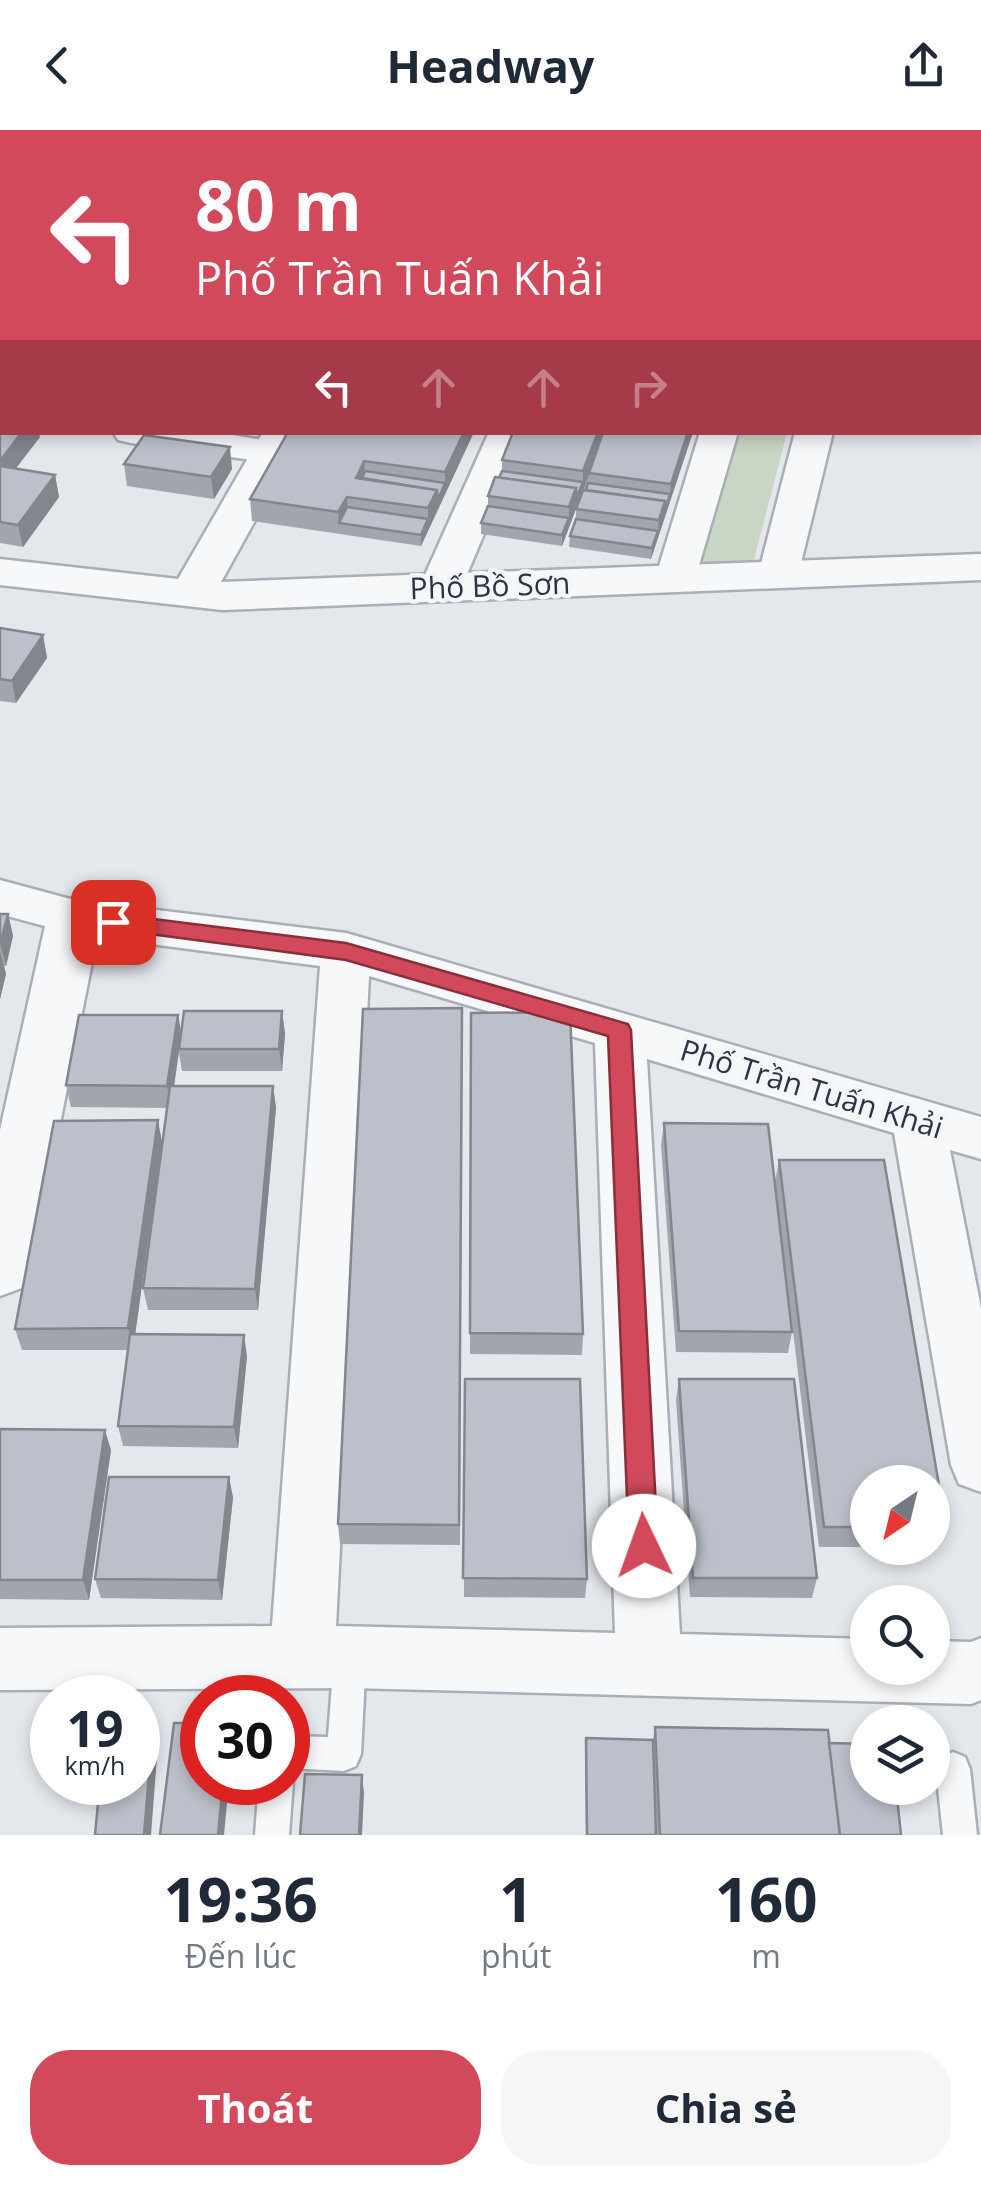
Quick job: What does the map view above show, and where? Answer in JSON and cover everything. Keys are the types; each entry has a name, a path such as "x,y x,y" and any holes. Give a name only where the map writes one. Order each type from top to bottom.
{"street":[{"path":"176,435 278,442 191,595"},
{"path":"442,586 507,435"},
{"path":"675,579 718,435"},
{"path":"778,574 813,435"},
{"name":"Phố Bồ Sơn","path":"0,572 191,595 981,567"},
{"name":"Phố Trần Tuấn Khải","path":"0,897 74,917 346,952 981,1138"},
{"path":"0,1270 74,917"},
{"path":"326,1658 346,952"},
{"path":"620,1030 649,1665"},
{"path":"918,1119 981,1464"},
{"path":"0,1660 326,1658 971,1673 981,1670"}],"lane":[{"path":"310,1753 344,1754 326,1658"},
{"path":"953,1769 960,1835"},
{"path":"272,1835 274,1805"}],"green space":[{"path":"736,435 786,435 752,567 697,566"}],"building":[{"path":"0,435 20,435 0,461"},
{"path":"144,435 230,447 211,477 124,464"},
{"path":"286,435 463,435 445,472 364,461 356,478 437,490 428,508 347,497 338,512 250,499"},
{"path":"512,435 597,435 583,471 502,460"},
{"path":"602,435 687,435 671,484 589,473"},
{"path":"0,466 55,475 18,525 0,522"},
{"path":"365,471 445,483 438,500 437,490 362,478"},
{"path":"502,471 583,482 576,499 576,488 499,478"},
{"path":"495,477 576,488 569,507 488,496"},
{"path":"588,483 670,494 665,511 665,501 586,490"},
{"path":"583,490 665,501 659,520 576,509"},
{"path":"488,506 569,518 562,535 481,523"},
{"path":"347,507 428,519 421,535 339,523"},
{"path":"576,519 658,531 652,548 570,536"},
{"path":"0,628 43,635 12,681 0,679"},
{"path":"0,914 8,914 0,944"},
{"path":"462,1008 459,1525 338,1524 363,1009"},
{"path":"184,1011 282,1011 279,1049 179,1049"},
{"path":"570,1012 583,1334 470,1333 471,1013"},
{"path":"79,1015 178,1015 167,1086 66,1085"},
{"path":"170,1086 273,1086 255,1289 143,1288"},
{"path":"158,1120 128,1328 15,1329 54,1121"},
{"path":"664,1123 768,1124 792,1332 679,1331"},
{"path":"779,1160 884,1160 936,1465 850,1465 850,1527 824,1527"},
{"path":"130,1334 244,1335 234,1427 118,1426"},
{"path":"465,1379 580,1379 587,1579 463,1578"},
{"path":"679,1379 794,1379 817,1578 693,1578"},
{"path":"0,1429 105,1430 83,1580 0,1580"},
{"path":"109,1477 229,1477 218,1580 95,1579"},
{"path":"174,1723 180,1723 180,1805 221,1805 218,1835 160,1835"},
{"path":"655,1727 828,1730 840,1835 660,1835"},
{"path":"586,1738 653,1740 656,1835 587,1835"},
{"path":"829,1743 850,1744 850,1805 898,1805 901,1835 840,1835"},
{"path":"310,1774 362,1775 359,1835 300,1835 302,1805 310,1805"},
{"path":"98,1805 146,1805 144,1835 95,1835"}],"route":[{"path":"113,922 346,952 620,1030 644,1546"}]}
